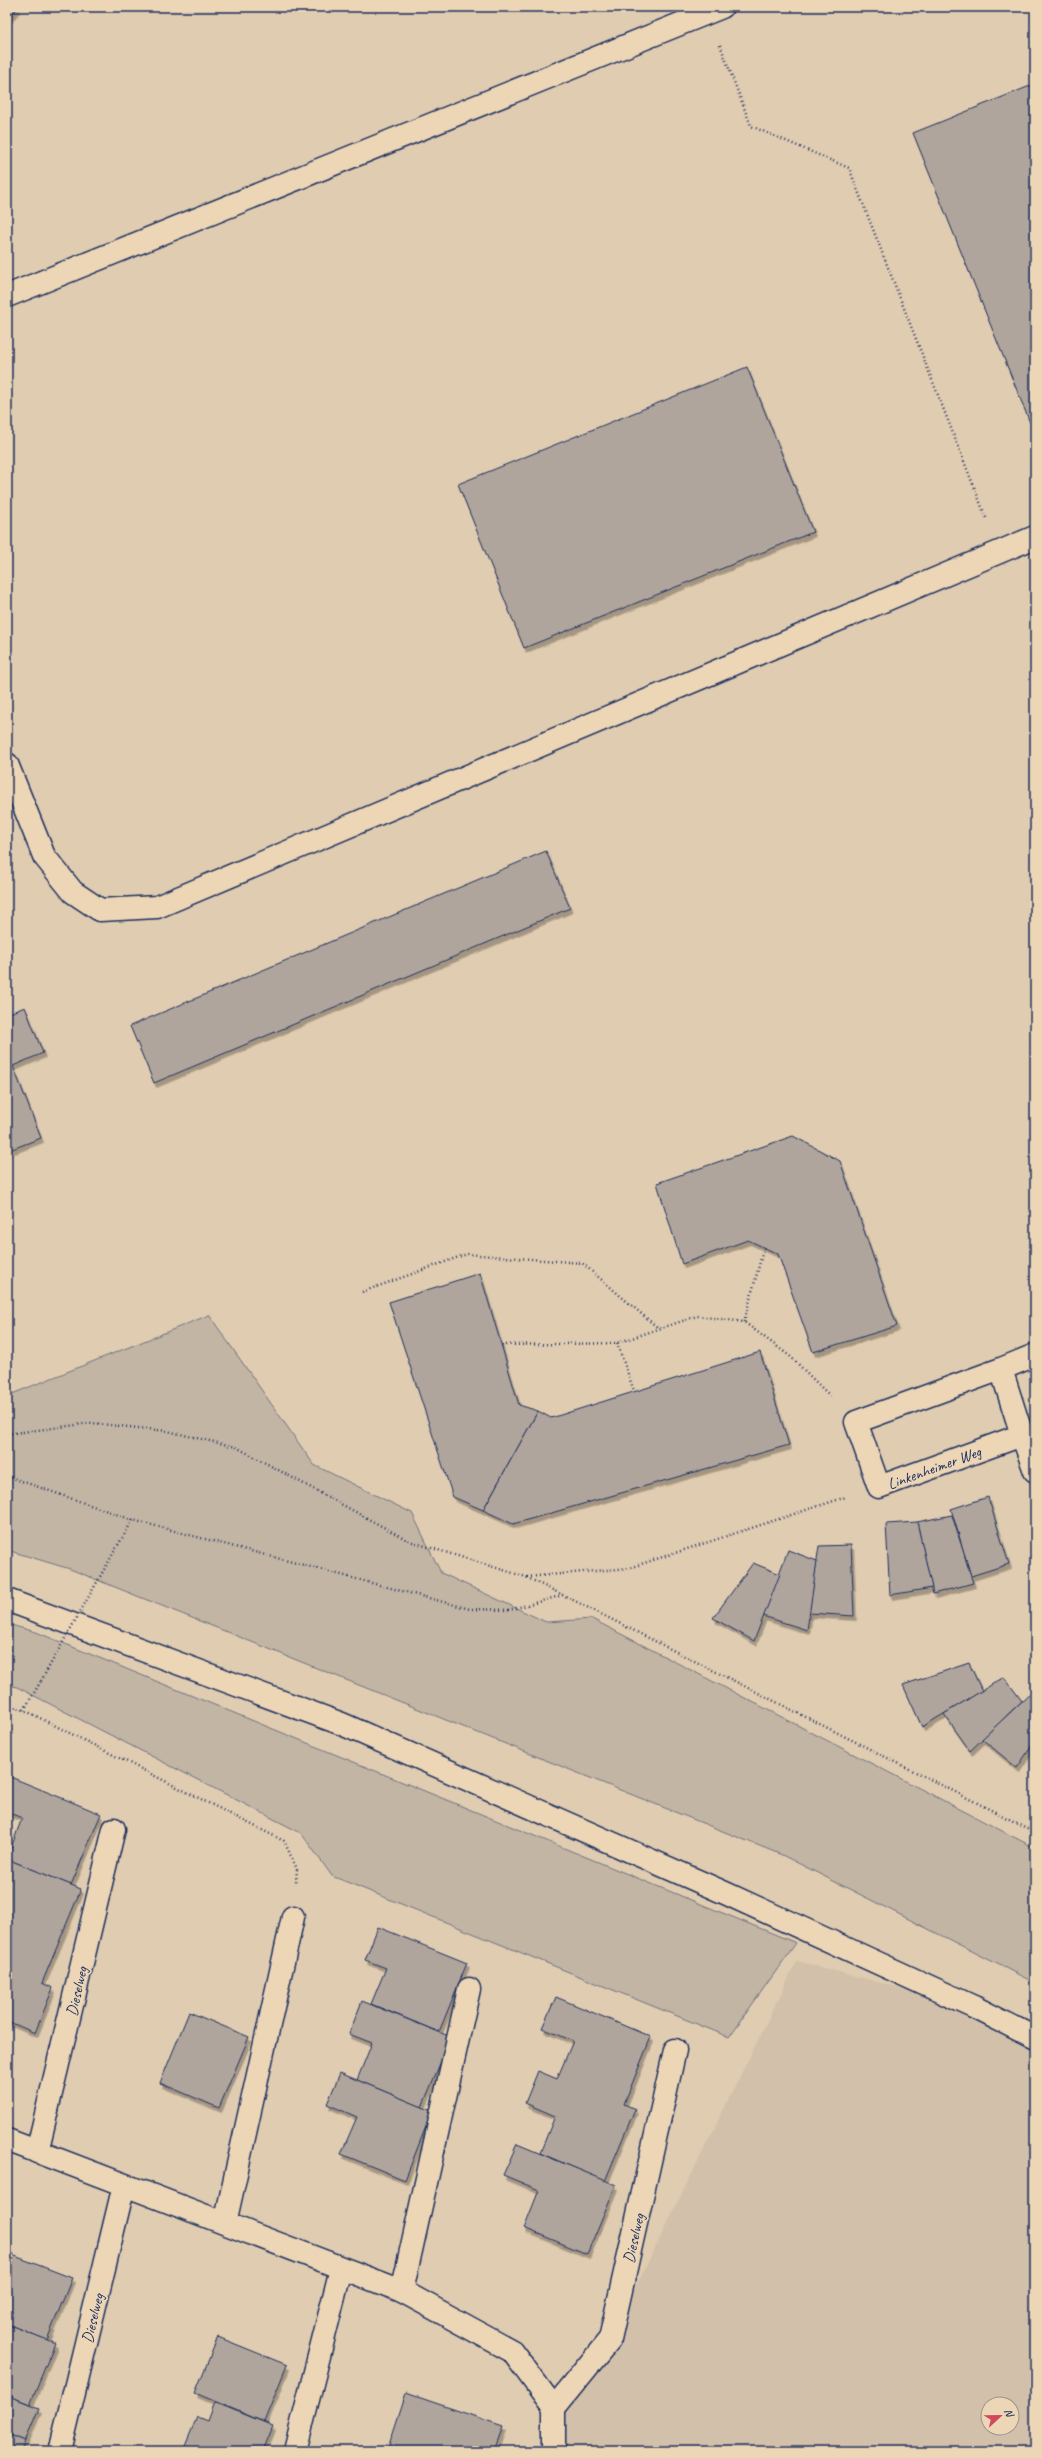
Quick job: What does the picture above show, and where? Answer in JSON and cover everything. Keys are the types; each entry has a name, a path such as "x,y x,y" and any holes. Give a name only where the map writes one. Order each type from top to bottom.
{"street":[{"path":"7,296 715,10"},
{"path":"7,764 44,856 73,892 100,910 157,907 1035,537"},
{"path":"856,1422 1035,1355"},
{"path":"1001,1369 1035,1471"},
{"name":"Linkenheimer Weg","path":"856,1422 879,1487 1022,1435"},
{"path":"7,1600 342,1724 732,1896 974,2007 1035,2038"},
{"name":"Dieselweg","path":"37,2152 114,1830"},
{"path":"225,2223 293,1917"},
{"path":"402,2291 469,1988"},
{"name":"Dieselweg","path":"554,2408 610,2340 675,2050"},
{"path":"7,2140 341,2269 402,2291 512,2351 554,2408 554,2451"},
{"name":"Dieselweg","path":"60,2451 124,2185"},
{"path":"295,2451 341,2269"}],"path":[{"path":"715,10 751,126 849,168 1000,552"},
{"path":"744,1322 764,1247"},
{"path":"362,1292 467,1254 582,1263 658,1329"},
{"path":"502,1345 617,1343 697,1316 744,1322 791,1357 856,1422"},
{"path":"617,1343 634,1391"},
{"path":"7,1434 91,1424 166,1431 236,1447 409,1541 526,1577 1035,1832"},
{"path":"7,1476 133,1520 470,1609 509,1610 563,1595"},
{"path":"526,1577 629,1568 879,1487"},
{"path":"24,1710 133,1520"},
{"path":"7,1705 24,1710 284,1841 297,1869 293,1917"}],"shaded area":[{"path":"209,1315 314,1465 412,1513 441,1573 546,1622 592,1619 1035,1848 1035,1983 782,1855 70,1569 7,1550 7,1396"},
{"path":"7,1624 36,1632 796,1943 729,2037 332,1876 301,1833 17,1687 7,1685"},
{"path":"797,1961 974,2007 1035,2038 1035,2451 554,2451 554,2408 610,2339"}],"building":[{"path":"7,7 18,7 7,21"},
{"path":"1035,84 1035,435 913,133"},
{"path":"747,367 813,532 524,648 458,484"},
{"path":"546,851 570,908 154,1083 130,1026"},
{"path":"25,1007 43,1053 13,1066 41,1138 7,1151 7,1014"},
{"path":"793,1136 840,1161 897,1326 813,1352 778,1254 748,1240 682,1264 657,1183"},
{"path":"480,1273 519,1405 538,1411 483,1510 453,1497 389,1302"},
{"path":"760,1352 789,1445 513,1524 483,1510 538,1411 551,1418"},
{"path":"988,1497 1009,1564 971,1576 951,1509"},
{"path":"952,1515 973,1583 933,1594 917,1522"},
{"path":"917,1522 932,1588 890,1595 886,1524"},
{"path":"851,1545 854,1616 809,1613 819,1546"},
{"path":"788,1550 817,1561 807,1630 763,1616"},
{"path":"753,1563 780,1574 754,1641 713,1618"},
{"path":"969,1663 982,1691 922,1727 903,1685"},
{"path":"1004,1677 1022,1701 970,1751 944,1714"},
{"path":"1033,1691 1035,1692 1035,1741 1017,1768 982,1739"},
{"path":"8,1776 101,1814 71,1885 7,1859 22,1818 7,1812"},
{"path":"7,1859 81,1889 42,1983 53,1988 35,2033 7,2021"},
{"path":"378,1927 467,1963 439,2032 371,2004 386,1968 365,1960"},
{"path":"556,1997 651,2037 624,2104 635,2109 605,2181 540,2153 555,2116 525,2103 538,2071 557,2079 573,2041 542,2028"},
{"path":"362,2001 451,2037 422,2107 357,2080 372,2043 349,2034"},
{"path":"189,2012 249,2037 219,2108 160,2083"},
{"path":"340,2073 432,2111 405,2180 341,2154 357,2117 327,2104"},
{"path":"517,2144 616,2185 587,2254 524,2228 539,2190 503,2175"},
{"path":"7,2253 72,2278 47,2340 7,2324"},
{"path":"7,2324 55,2343 30,2404 7,2395"},
{"path":"218,2337 287,2365 264,2422 195,2393"},
{"path":"406,2393 503,2426 494,2451 387,2451"},
{"path":"7,2395 39,2408 25,2441 7,2434"},
{"path":"214,2402 273,2426 263,2451 183,2451 197,2417 207,2421"},
{"path":"7,2434 25,2441 21,2451 7,2451"}]}
